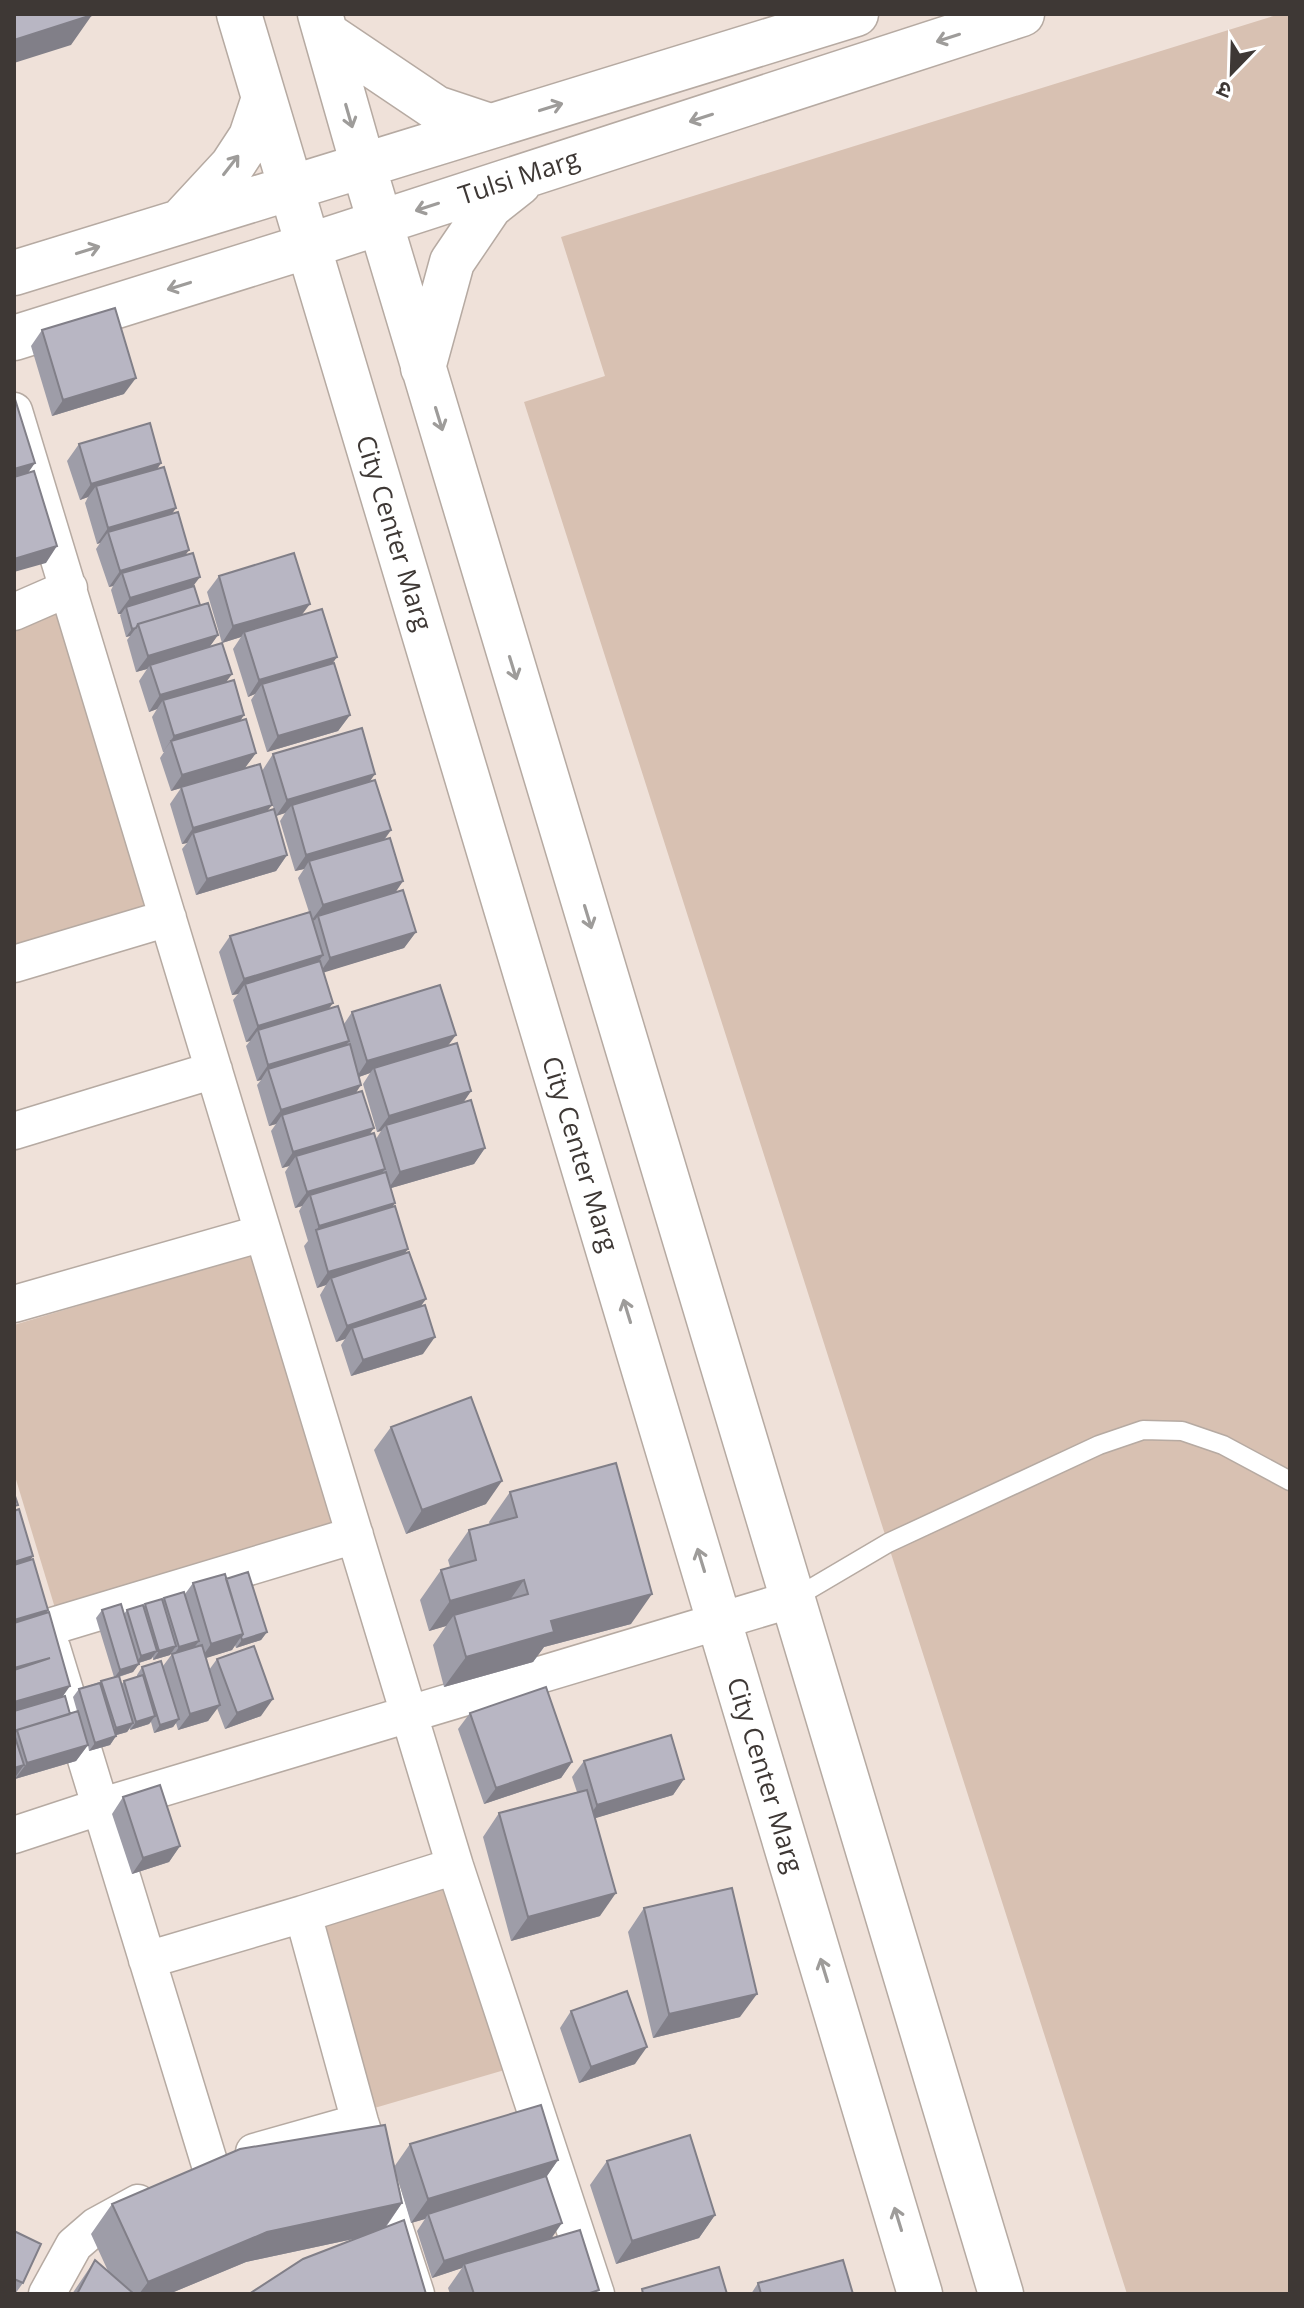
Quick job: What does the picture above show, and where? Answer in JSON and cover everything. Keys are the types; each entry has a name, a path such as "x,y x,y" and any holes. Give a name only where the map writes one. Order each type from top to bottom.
{"street":[{"name":"City Center Marg","path":"239,14 920,2294"},
{"path":"14,273 853,14"},
{"name":"Tulsi Marg","path":"14,338 380,223 1022,14"},
{"path":"323,24 436,108 490,126"},
{"path":"323,24 423,368 1001,2294"},
{"path":"180,221 232,166 251,137 264,98"},
{"path":"423,368 452,262 490,206 530,174"},
{"path":"14,411 455,1866 596,2294"},
{"path":"14,612 69,588"},
{"path":"14,964 168,918"},
{"path":"14,1131 214,1070"},
{"path":"14,1304 263,1233"},
{"path":"189,2176 147,1960 42,1614 355,1535"},
{"path":"14,1835 793,1599"},
{"path":"147,1960 455,1866"},
{"path":"303,1914 360,2122 416,2294"},
{"path":"47,2294 74,2245 96,2226 189,2176 360,2122"}],"lane":[{"path":"793,1599 888,1543 1099,1445 1143,1430 1182,1431 1223,1445 1290,1481"}],"shaded area":[{"path":"1280,14 1290,14 1290,2294 1127,2294 524,402 605,376 561,237"},
{"path":"57,604 146,908 14,946 14,617"},
{"path":"251,1254 334,1525 55,1608 14,1473 14,1325"},
{"path":"451,1878 508,2069 371,2109 314,1918"}],"building":[{"path":"14,14 91,14 92,15 14,40"},
{"path":"115,308 136,378 63,400 42,330"},
{"path":"14,396 35,463 14,469"},
{"path":"150,423 161,463 91,484 79,444"},
{"path":"164,467 176,508 108,528 96,486"},
{"path":"34,471 57,546 14,559 14,477"},
{"path":"178,512 189,550 120,571 108,532"},
{"path":"193,553 200,577 130,598 122,573"},
{"path":"294,553 310,604 233,626 219,576"},
{"path":"194,586 200,605 138,624 132,629 126,607"},
{"path":"208,603 218,635 148,656 138,624"},
{"path":"322,609 337,657 259,680 244,632"},
{"path":"222,643 232,674 160,695 150,665"},
{"path":"334,663 350,715 278,736 262,684"},
{"path":"234,680 244,715 174,736 163,700"},
{"path":"246,719 256,753 182,775 171,741"},
{"path":"362,728 375,774 287,800 273,754"},
{"path":"260,764 272,805 193,828 181,787"},
{"path":"375,780 391,830 306,855 292,805"},
{"path":"274,809 287,855 207,879 193,833"},
{"path":"390,838 403,881 323,905 309,861"},
{"path":"403,890 416,932 330,958 318,916"},
{"path":"310,912 323,955 244,979 230,936"},
{"path":"320,961 333,1003 258,1026 245,984"},
{"path":"440,985 456,1035 367,1061 352,1012"},
{"path":"338,1006 349,1041 268,1065 258,1030"},
{"path":"457,1043 471,1091 389,1116 374,1068"},
{"path":"350,1044 361,1085 281,1110 268,1069"},
{"path":"362,1091 374,1128 293,1152 282,1115"},
{"path":"471,1100 485,1148 400,1172 386,1125"},
{"path":"374,1133 385,1169 307,1192 296,1156"},
{"path":"386,1172 395,1203 319,1226 310,1195"},
{"path":"395,1206 408,1249 328,1272 316,1230"},
{"path":"409,1252 426,1299 347,1326 331,1278"},
{"path":"425,1305 435,1337 363,1360 352,1328"},
{"path":"471,1397 502,1481 422,1510 391,1427"},
{"path":"616,1463 652,1594 551,1621 554,1632 466,1657 454,1615 528,1594 524,1580 450,1601 441,1570 476,1560 469,1530 517,1517 510,1492"},
{"path":"19,1509 33,1556 14,1562 14,1511"},
{"path":"33,1559 48,1610 14,1620 14,1565"},
{"path":"248,1572 267,1632 242,1640 243,1634 226,1579"},
{"path":"225,1574 243,1634 211,1644 193,1583"},
{"path":"184,1592 199,1641 179,1647 164,1598"},
{"path":"162,1599 176,1646 159,1651 145,1604"},
{"path":"121,1604 139,1664 120,1670 102,1610"},
{"path":"143,1605 157,1651 141,1656 127,1610"},
{"path":"49,1612 70,1686 14,1702 14,1670 50,1658 14,1668 14,1623"},
{"path":"202,1645 220,1705 190,1714 172,1654"},
{"path":"254,1646 273,1699 237,1713 217,1659"},
{"path":"161,1661 179,1719 160,1725 142,1667"},
{"path":"143,1675 155,1716 136,1722 124,1681"},
{"path":"119,1676 133,1723 116,1728 101,1681"},
{"path":"100,1683 116,1736 95,1743 79,1689"},
{"path":"546,1687 572,1762 496,1788 470,1713"},
{"path":"65,1696 70,1714 14,1733 14,1711"},
{"path":"78,1711 88,1745 27,1763 17,1730"},
{"path":"14,1734 24,1765 14,1768"},
{"path":"671,1735 684,1779 597,1805 584,1761"},
{"path":"160,1785 180,1846 143,1858 123,1797"},
{"path":"587,1790 616,1893 528,1917 499,1813"},
{"path":"732,1888 757,1994 669,2014 644,1908"},
{"path":"627,1991 647,2047 591,2067 571,2011"},
{"path":"541,2105 558,2160 428,2199 410,2144"},
{"path":"385,2125 402,2203 267,2232 148,2282 112,2204 240,2149"},
{"path":"690,2135 715,2215 632,2241 607,2161"},
{"path":"546,2176 562,2223 444,2261 428,2214"},
{"path":"404,2220 426,2294 249,2294 303,2259"},
{"path":"580,2230 599,2290 587,2294 474,2294 464,2264"},
{"path":"14,2231 41,2244 23,2283 14,2279"},
{"path":"95,2260 134,2294 77,2294"},
{"path":"843,2260 853,2294 761,2294 758,2283"},
{"path":"719,2267 727,2294 643,2294 642,2289"}]}
